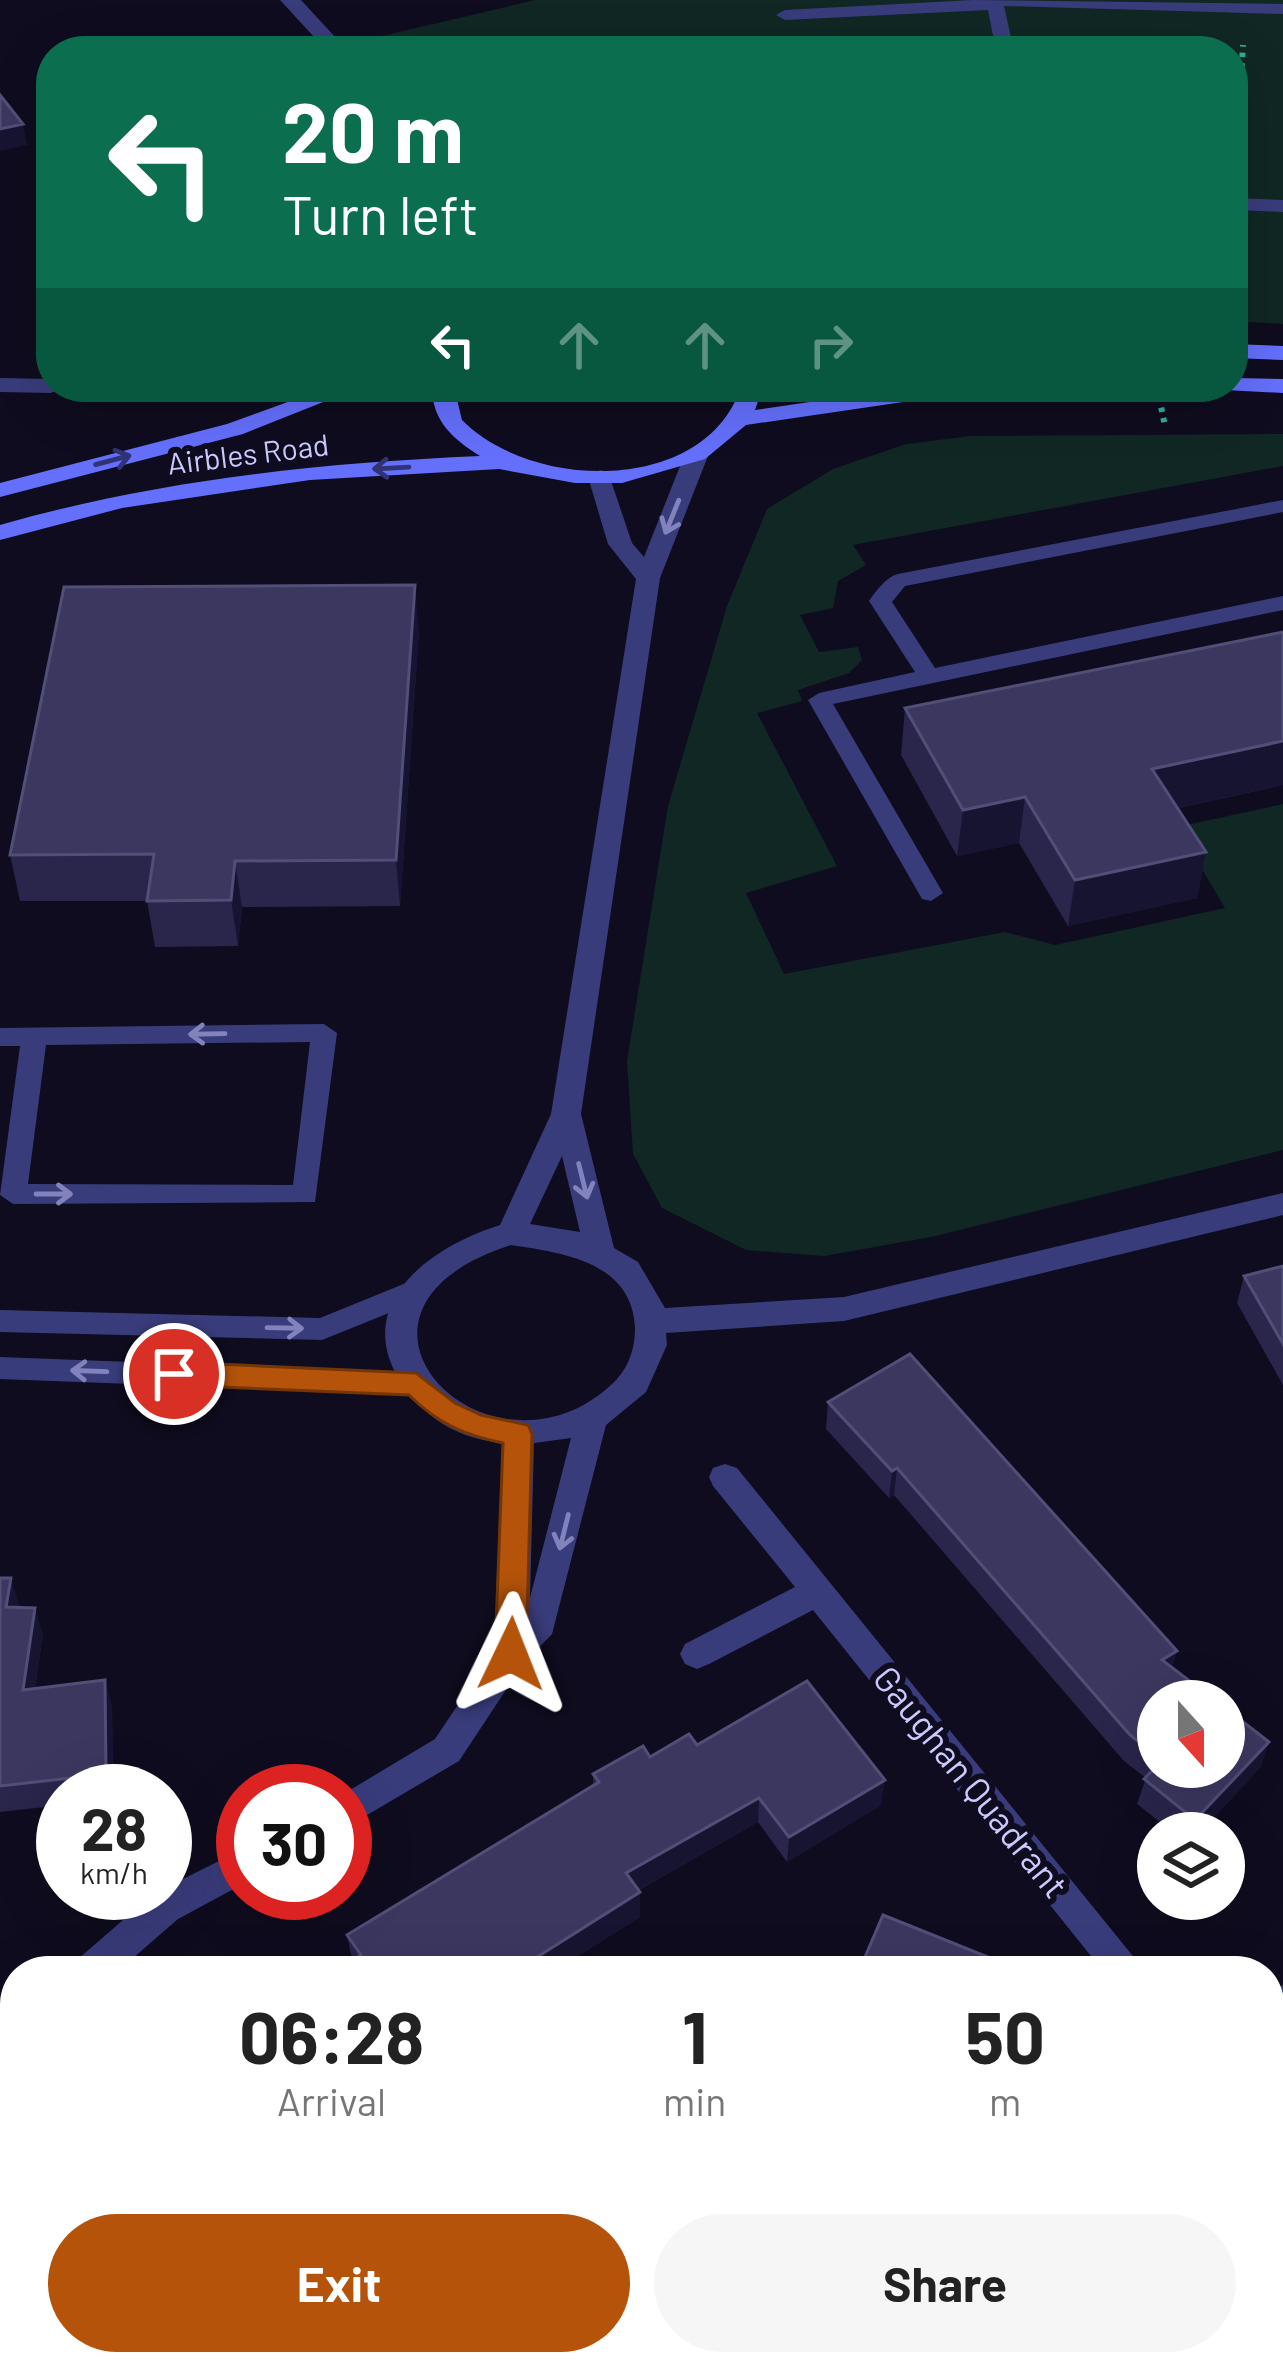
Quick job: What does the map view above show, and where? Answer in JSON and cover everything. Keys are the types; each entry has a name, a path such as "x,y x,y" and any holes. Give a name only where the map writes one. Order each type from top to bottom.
{"main road":[{"path":"1248,352 1283,353"},
{"path":"1248,385 1283,386"},
{"name":"Airbles Road","path":"0,490 235,429 309,402"},
{"name":"Airbles Road","path":"440,402 459,432 507,462"},
{"path":"747,402 742,419 856,402"},
{"name":"Airbles Road","path":"0,533 194,486 371,469 507,462 559,475 641,473 696,456 742,419"}],"street":[{"path":"290,0 324,36"},
{"path":"0,385 36,386"},
{"path":"511,1233 566,1114 648,578 696,456"},
{"path":"600,477 620,544 648,578"},
{"path":"566,1114 599,1247"},
{"path":"655,1321 844,1309 1283,1204"},
{"path":"511,1233 555,1234 599,1247 630,1271 650,1300 655,1321 651,1355 626,1394 592,1418 549,1431 518,1434 476,1426 445,1412 416,1384 401,1352 400,1332 411,1292 437,1263 472,1243 511,1233"},
{"path":"372,1798 447,1750 511,1654 540,1624 592,1418"},
{"path":"511,1654 518,1434"},
{"name":"Gaughan Quadrant","path":"725,1477 1114,1956"},
{"path":"697,1654 818,1592"},
{"path":"109,1956 166,1907 216,1880"}],"lane":[{"path":"784,15 1081,1 1283,10"},
{"path":"994,2 1002,36"},
{"path":"1248,205 1283,206"},
{"path":"929,676 880,601 898,581 1283,506"},
{"path":"931,893 819,700 1283,603"},
{"path":"0,1037 34,1036 324,1033 305,1195 13,1194 34,1036"},
{"path":"0,1321 322,1329 411,1292"},
{"path":"0,1368 416,1384"}],"path":[{"path":"1243,36 1245,8"},
{"path":"1160,402 1166,426"}],"green space":[{"path":"535,0 1283,0 1283,324 1248,322 1248,36 382,36"},
{"path":"1283,434 1283,466 853,545 866,565 838,581 833,608 800,615 819,652 858,647 862,660 849,673 798,690 802,701 757,713 837,866 746,893 784,974 1005,932 1055,945 1225,908 1177,827 1283,804 1283,1150 931,1237 824,1256 746,1250 662,1208 633,1154 627,1061 668,806 727,606 767,509 833,469 906,444 971,436"}],"building":[{"path":"0,95 23,124 0,129"},
{"path":"415,585 396,860 235,861 231,900 147,901 154,854 10,855 64,587"},
{"path":"1283,632 1283,741 1152,769 1206,852 1075,880 1025,797 963,810 905,708"},
{"path":"1283,1266 1283,1344 1244,1276"},
{"path":"910,1354 1177,1651 1162,1660 1188,1680 1137,1680 1137,1740 897,1468 892,1471 828,1402"},
{"path":"0,1578 11,1578 6,1607 35,1608 23,1690 105,1680 106,1764 36,1764 36,1782 0,1786"},
{"path":"807,1681 885,1780 789,1837 759,1798 626,1873 640,1892 539,1956 359,1956 347,1935 599,1782 593,1774 643,1746 650,1757 689,1734 697,1745"},
{"path":"1245,1723 1269,1742 1245,1767"},
{"path":"1155,1788 1225,1788 1203,1812 1185,1812"},
{"path":"883,1915 986,1956 865,1956"}],"route":[{"path":"174,1374 416,1384 445,1412 476,1426 518,1434 511,1654"}]}
